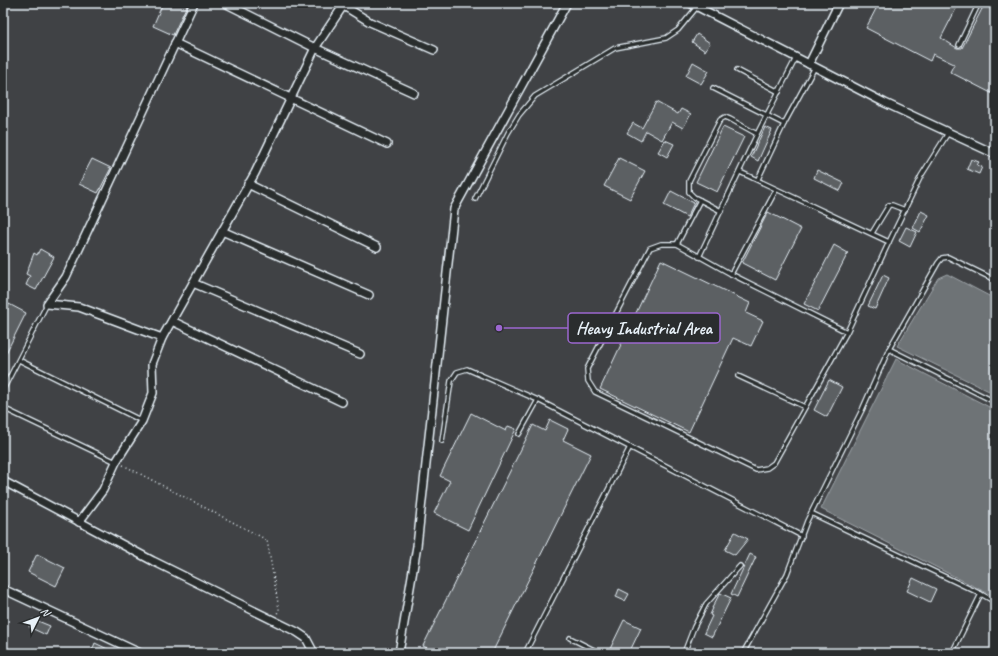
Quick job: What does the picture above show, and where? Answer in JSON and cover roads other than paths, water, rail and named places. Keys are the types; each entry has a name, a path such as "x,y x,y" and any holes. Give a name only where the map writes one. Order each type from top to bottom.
{"street":[{"path":"162,338 79,307 47,304 66,277 194,3"},
{"path":"225,3 315,48 414,93"},
{"path":"399,653 417,546 454,209 567,3"},
{"path":"690,3 812,66 948,133 995,154"},
{"path":"812,66 839,3"},
{"path":"80,522 102,490 116,462 142,421 153,393 152,364 162,338 248,184 315,48 343,4 370,22 434,50"},
{"path":"175,43 387,144"},
{"path":"248,184 377,247"},
{"path":"222,231 369,295"},
{"path":"193,283 360,354"},
{"path":"172,321 342,402"},
{"path":"3,481 153,561 275,621 306,638 314,653"},
{"path":"3,589 140,653"}],"lane":[{"path":"959,45 979,3"},
{"path":"475,199 508,133 519,115 535,96 615,48 666,38 678,30 697,7"},
{"path":"699,257 757,134 796,58"},
{"path":"758,180 812,66"},
{"path":"737,70 779,92"},
{"path":"713,88 784,124"},
{"path":"721,211 700,200 689,192 689,181 720,120 725,117 757,134"},
{"path":"846,332 731,274 677,244 660,244 650,248 587,369 588,381 595,392 756,470 767,468 774,464 846,332 921,176 948,133"},
{"path":"740,172 889,242"},
{"path":"731,274 776,190"},
{"path":"677,244 700,200"},
{"path":"872,233 889,205 905,210"},
{"path":"743,653 787,574 811,513 862,410 889,349 942,258 948,257 995,280"},
{"path":"3,390 47,304"},
{"path":"889,349 995,402"},
{"path":"19,360 142,421"},
{"path":"442,441 451,381 457,372 467,369 538,400 802,536"},
{"path":"738,376 805,407"},
{"path":"519,434 538,400"},
{"path":"3,408 116,462"},
{"path":"525,653 630,447"},
{"path":"811,513 995,602"},
{"path":"684,653 694,627 706,604 740,566"},
{"path":"952,653 981,594"},
{"path":"570,638 600,653"}],"place":[{"name":"Heavy Industrial Area","path":"499,328"}]}
